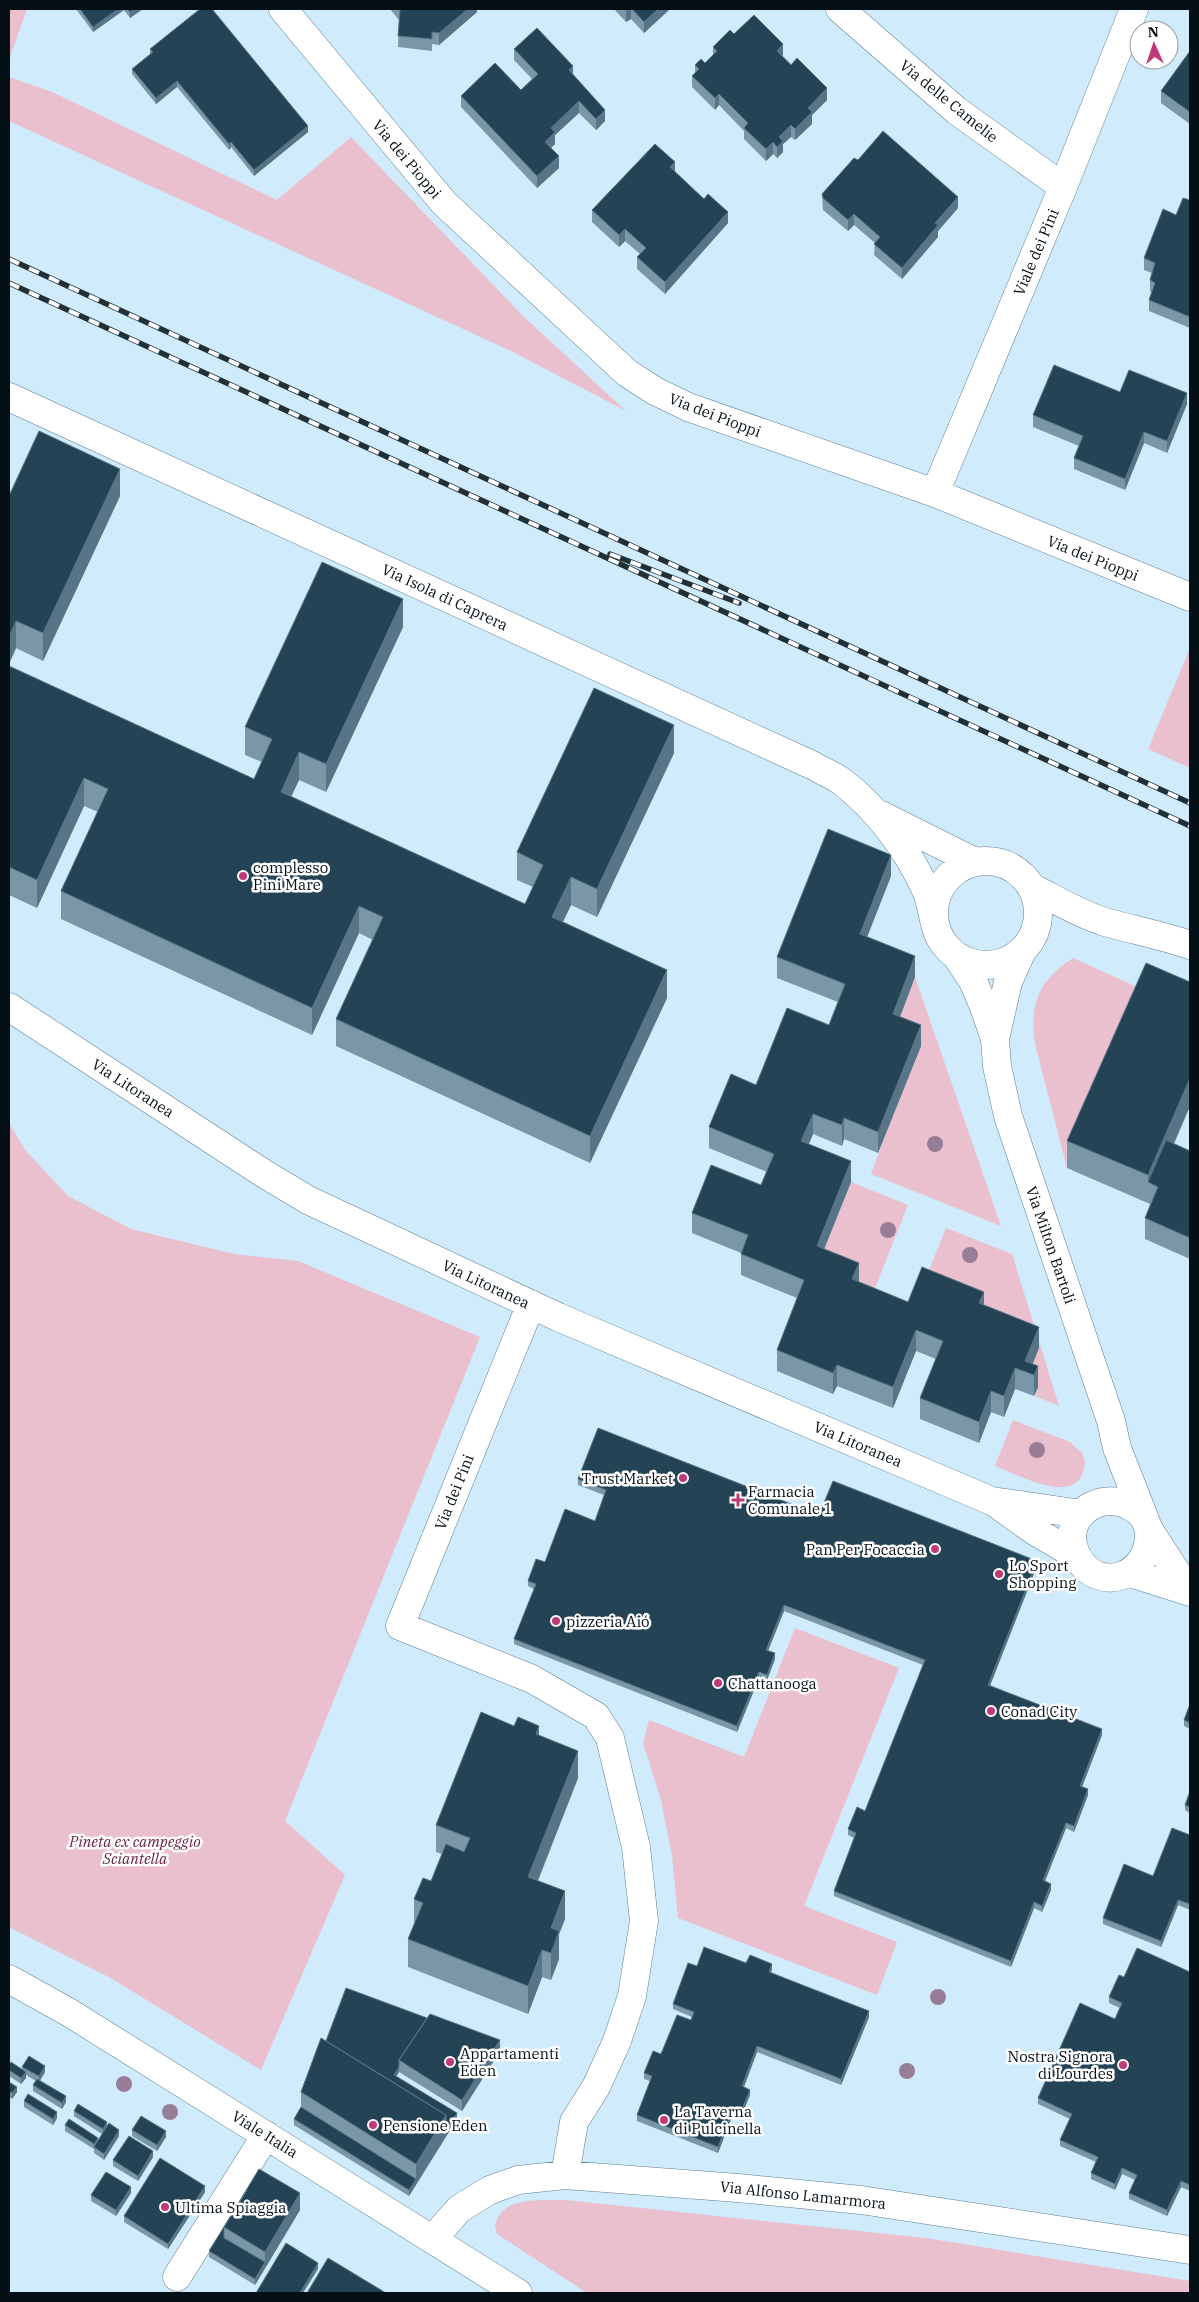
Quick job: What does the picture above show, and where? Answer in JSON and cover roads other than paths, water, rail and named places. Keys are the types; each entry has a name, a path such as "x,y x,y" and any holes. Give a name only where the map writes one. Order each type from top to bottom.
{"street":[{"name":"Via dei Pioppi","path":"283,9 444,203 627,372 655,391 688,408 935,493 1190,597"},
{"name":"Via delle Camelie","path":"840,9 957,111 1063,187"},
{"name":"Viale dei Pini","path":"935,493 1063,187 1134,9"},
{"name":"Via Isola di Caprera","path":"9,396 814,766 840,781 873,810 917,872 928,892 934,920"},
{"name":"Via Isola di Caprera","path":"873,810 975,862"},
{"path":"975,862 991,862 1007,866 1021,874 1031,887 1037,903 1038,921 1032,938 1022,951 1007,961 990,965 973,964 957,957 946,947 938,935 934,920 935,901 943,884 957,871 975,862"},
{"path":"1031,887 1093,917 1162,935 1190,946"},
{"name":"Via Milton Bartoli","path":"994,1040 1008,982 1022,951"},
{"name":"Via Milton Bartoli","path":"957,957 973,981 994,1040 997,1066 1008,1116 1111,1420 1117,1448 1146,1523"},
{"name":"Via Litoranea","path":"9,1007 263,1173 308,1200 531,1304 994,1502 1033,1530 1077,1556"},
{"name":"Via dei Pini","path":"531,1304 400,1626 532,1679 596,1716 610,1738 636,1847 644,1921 632,1996 617,2041 596,2087 574,2122 565,2176"},
{"name":"Via Milton Bartoli","path":"1084,1511 1111,1476 1117,1448"},
{"path":"1146,1523 1150,1543 1147,1555 1140,1565 1130,1573 1115,1577 1103,1577 1092,1573 1077,1556 1073,1544 1073,1530 1084,1511 1098,1502 1123,1501 1134,1507 1146,1523 1179,1576 1190,1590"},
{"name":"Via Litoranea","path":"994,1502 1084,1511"},
{"path":"1130,1573 1190,1590"},
{"name":"Viale Italia","path":"9,1978 70,2013 518,2293"},
{"path":"177,2277 266,2135"},
{"name":"Via Alfonso Lamarmora","path":"433,2239 459,2209 490,2190 518,2180 565,2176 738,2188 861,2200 950,2212 1190,2250"}],"railway":[{"path":"9,259 1190,803"},
{"path":"9,283 1190,826"},
{"path":"610,554 739,603"}],"place":[{"name":"complesso Pini Mare","path":"243,876"},
{"name":"Trust Market","path":"683,1478"},
{"name":"Farmacia Comunale 1","path":"738,1500"},
{"name":"Pan Per Focaccia","path":"935,1549"},
{"name":"Lo Sport Shopping","path":"999,1574"},
{"name":"pizzeria Aió","path":"556,1621"},
{"name":"Chattanooga","path":"718,1683"},
{"name":"Conad City","path":"991,1711"},
{"name":"Appartamenti Eden","path":"450,2062"},
{"name":"Nostra Signora di Lourdes","path":"1123,2065"},
{"name":"La Taverna di Pulcinella","path":"664,2120"},
{"name":"Pensione Eden","path":"373,2125"},
{"name":"Ultima Spiaggia","path":"165,2207"}],"park label":[{"name":"Pineta ex campeggio Sciantella","path":"135,1850"}]}
